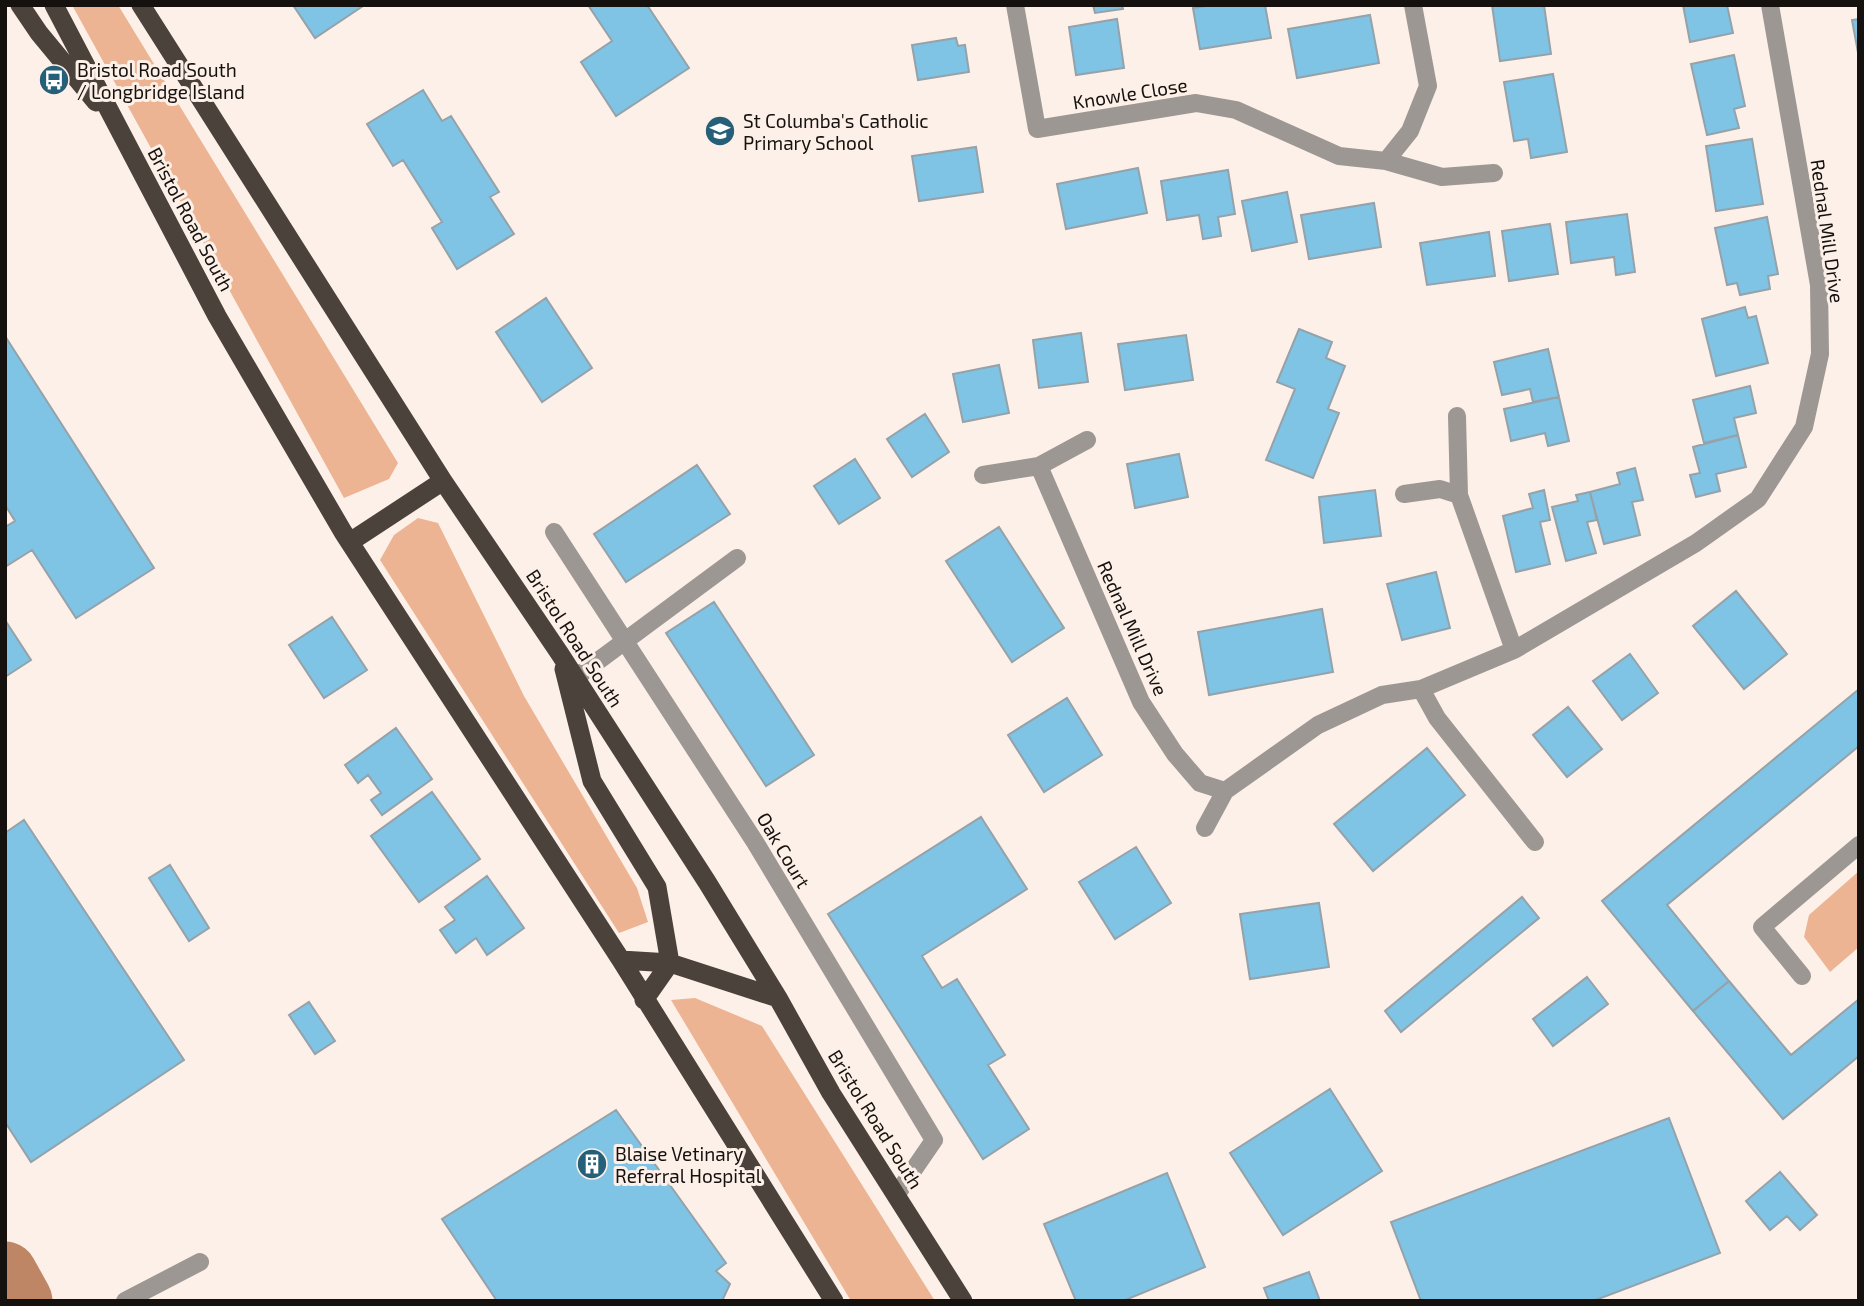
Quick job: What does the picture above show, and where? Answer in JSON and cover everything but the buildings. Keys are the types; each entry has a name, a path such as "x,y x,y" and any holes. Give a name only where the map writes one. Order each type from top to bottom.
{"highway":[{"path":"20,5 39,33 115,124"},
{"name":"Bristol Road South","path":"54,5 217,316 350,542 621,960 834,1301"},
{"name":"Bristol Road South","path":"141,5 443,481 560,654 778,998 831,1093 963,1301"},
{"path":"350,542 443,481"},
{"path":"560,654 592,781 657,887 670,963 644,1000"},
{"path":"621,960 670,963 778,998"}],"street":[{"name":"Knowle Close","path":"1015,5 1037,129 1196,103 1236,110 1339,156 1386,161"},
{"path":"1413,5 1427,86 1410,131 1386,161 1443,177 1494,173"},
{"name":"Rednal Mill Drive","path":"1039,466 1141,702 1175,754 1200,783 1225,792 1318,725 1382,695 1421,690 1514,650 1696,543 1758,499 1804,427 1820,354 1819,285 1770,5"},
{"path":"1457,416 1459,495 1514,650"},
{"path":"983,475 1039,466 1087,440"},
{"path":"1404,494 1440,489 1459,495"},
{"name":"Oak Court","path":"554,532 626,639 755,842 934,1140 897,1194"},
{"path":"575,678 737,558"},
{"path":"1421,690 1437,718 1535,842"},
{"path":"1205,828 1225,792"},
{"path":"1802,976 1762,927 1859,845"},
{"path":"125,1301 200,1262"}],"shaded area":[{"path":"72,5 118,5 398,463 389,479 344,498"},
{"path":"418,518 438,523 524,696 637,888 648,922 619,933 380,560 394,535"},
{"path":"1859,871 1859,947 1830,972 1804,937 1809,915"},
{"path":"695,998 762,1026 935,1301 851,1301 671,1000"}],"waterway":[{"path":"5,1274 20,1301"}],"place":[{"name":"Bristol Road South / Longbridge Island","path":"54,80"},
{"name":"St Columba's Catholic Primary School","path":"720,131"},
{"name":"Blaise Vetinary Referral Hospital","path":"592,1164"}]}
